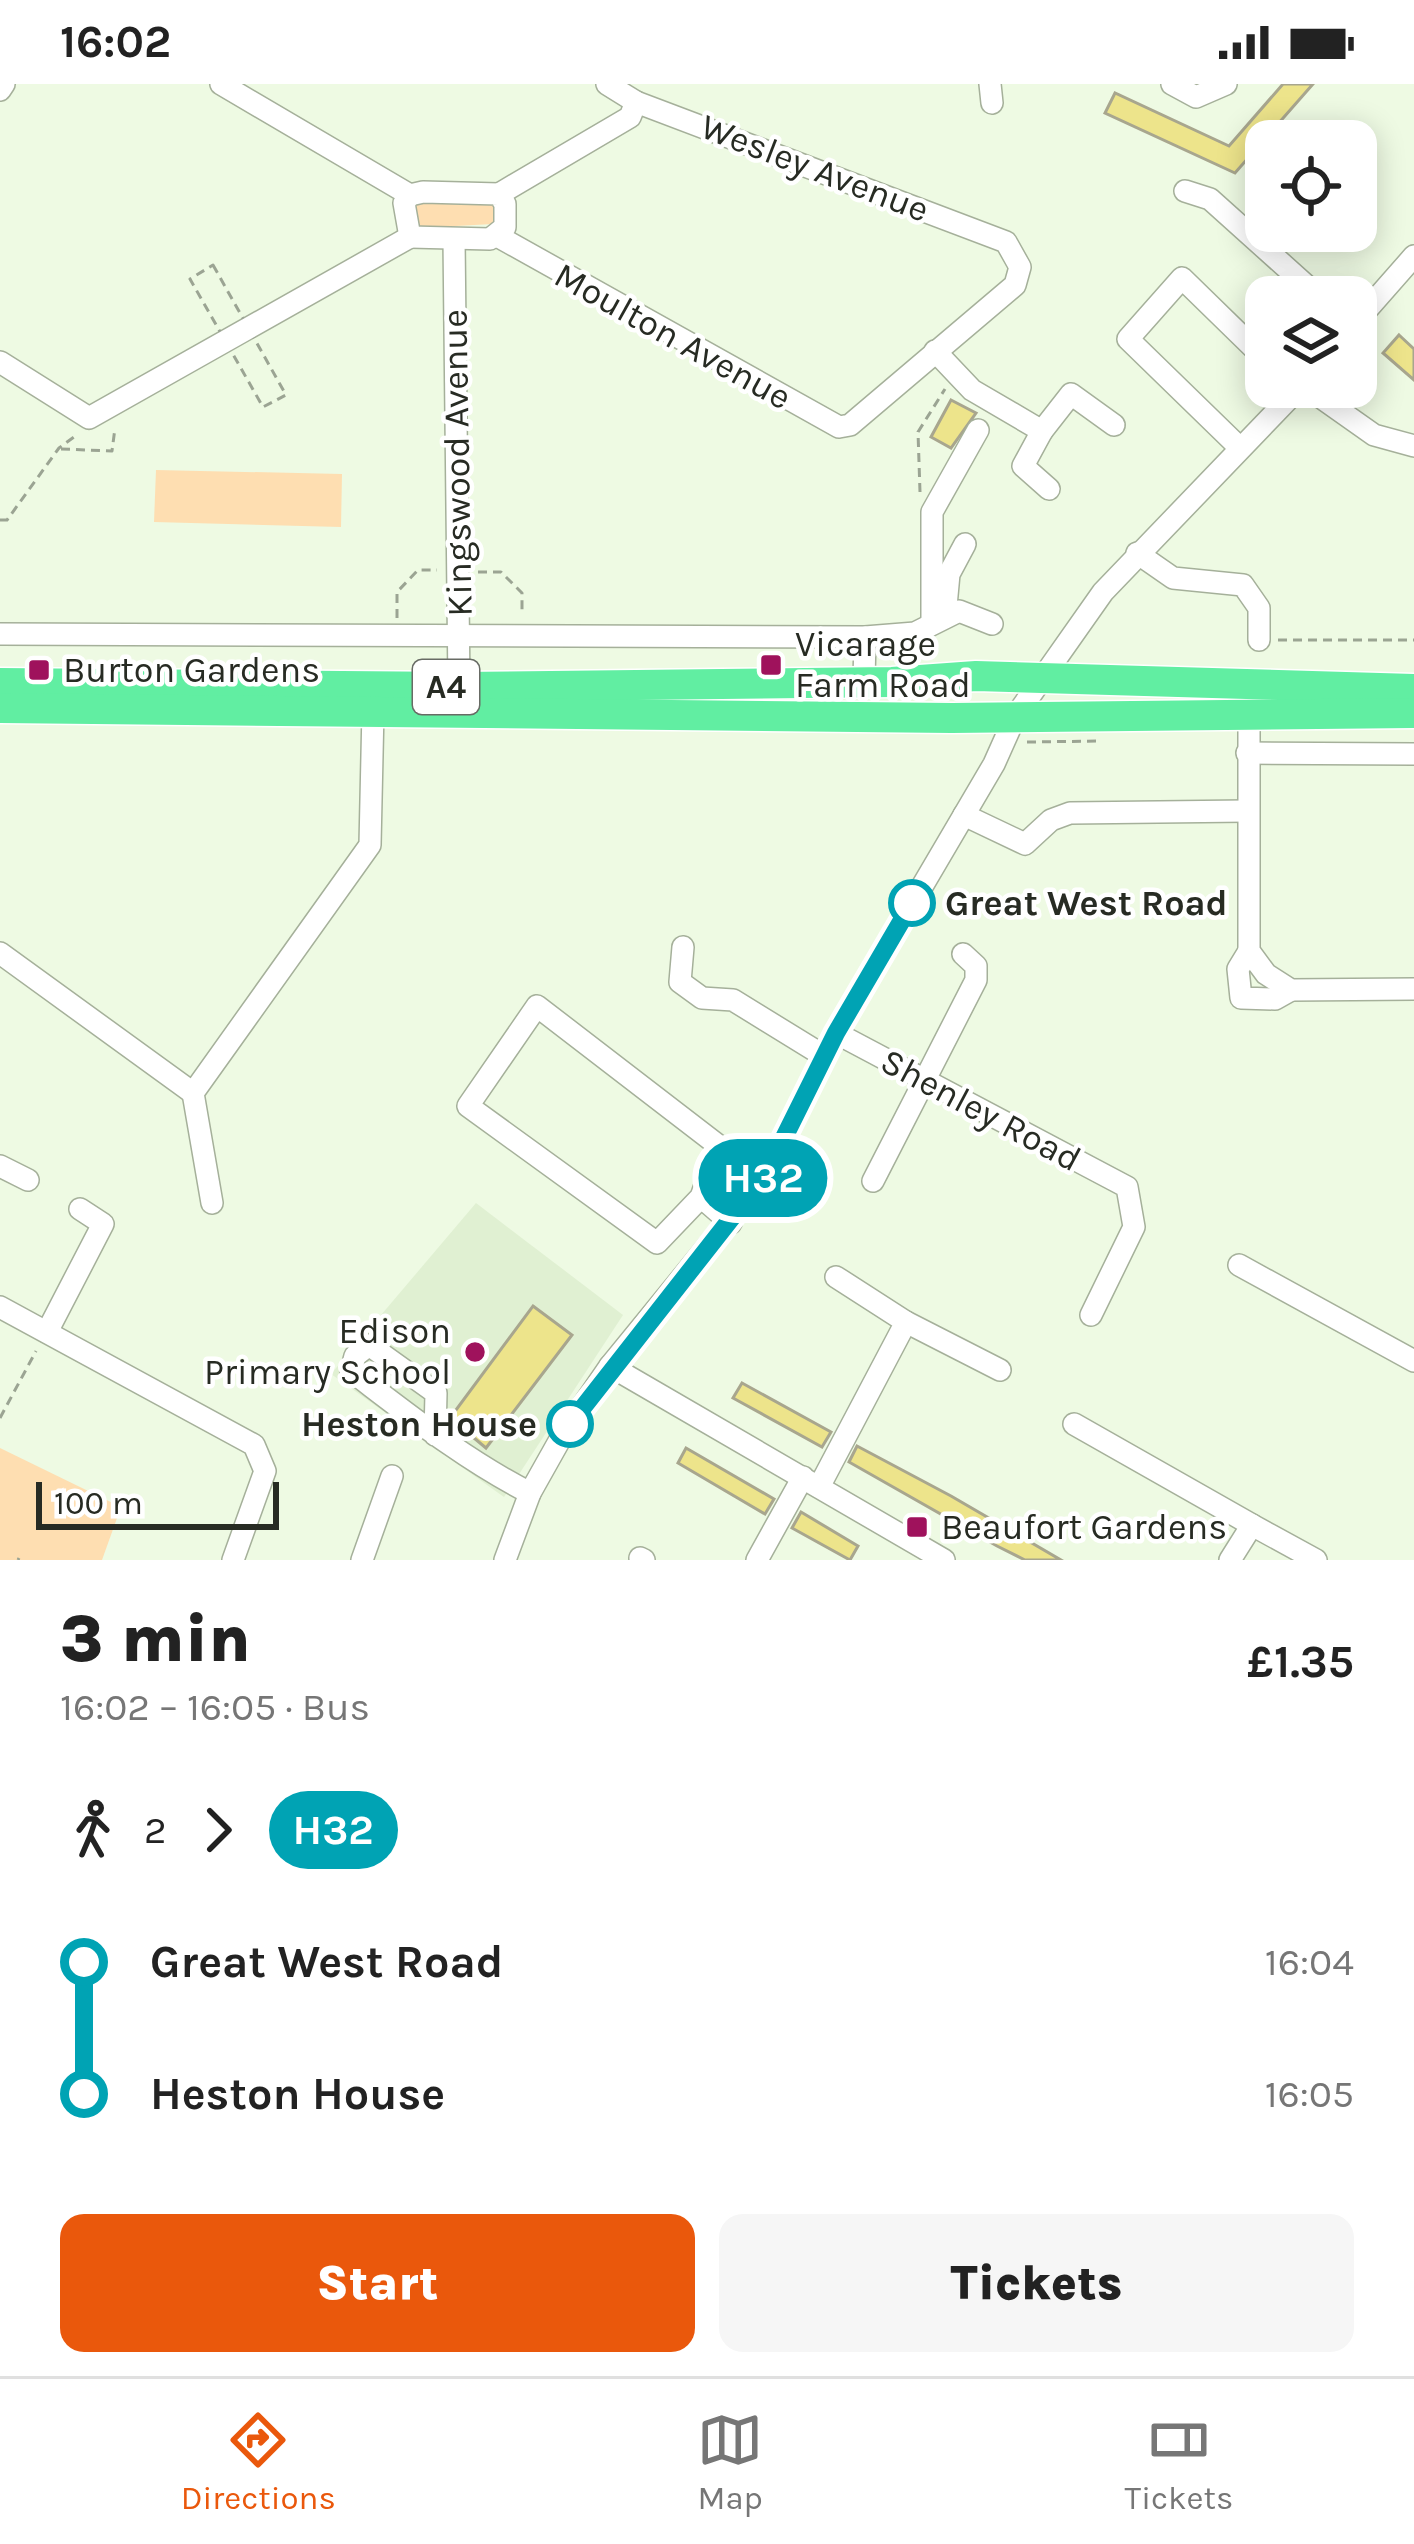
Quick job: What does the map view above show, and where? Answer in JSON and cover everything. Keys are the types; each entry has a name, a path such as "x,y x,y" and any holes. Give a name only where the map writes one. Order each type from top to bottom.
{"highway":[{"name":"A4","path":"0,683 459,687 1043,678 1414,689"},
{"name":"A4","path":"878,682 915,696 994,697 1018,729"},
{"name":"A4","path":"0,708 373,710 1018,729 1249,713 1414,713"}],"street":[{"path":"221,84 410,195 499,194 629,117 637,102"},
{"name":"Wesley Avenue","path":"607,84 637,102 996,237 1018,259 1019,276 1008,293 935,351"},
{"path":"1172,84 1196,97 1226,84"},
{"path":"1185,191 1210,199 1296,276"},
{"path":"0,362 89,418 410,237 499,237 506,227 505,203 499,194"},
{"path":"410,195 404,203 410,237"},
{"name":"Moulton Avenue","path":"499,237 831,423 850,425 935,351"},
{"name":"Kingswood Avenue","path":"454,239 459,687"},
{"path":"1377,298 1414,256"},
{"path":"1240,448 1128,339 1182,278 1245,340"},
{"path":"935,351 972,390 1042,431"},
{"path":"1049,489 1023,466 1042,431 1072,394 1114,425"},
{"path":"505,1560 530,1493 610,1366 731,1223 766,1174 836,1033 1018,729 1043,678 1138,554 1279,408"},
{"path":"1331,408 1374,435 1414,446"},
{"path":"934,622 932,512 978,430"},
{"path":"934,622 949,574 965,544"},
{"path":"1138,554 1173,578 1243,585 1259,608 1259,640"},
{"path":"0,634 521,632 866,637 915,634 959,611 992,624"},
{"path":"866,637 878,682"},
{"path":"193,1094 370,844 373,710"},
{"path":"1249,713 1249,951 1238,969 1241,998 1276,999 1292,990 1414,989"},
{"path":"1247,753 1414,754"},
{"path":"964,815 1025,844 1051,820 1070,812 1247,811"},
{"path":"683,946 680,982 691,993 733,1000 824,1056"},
{"path":"1249,951 1266,974 1292,990"},
{"path":"0,953 193,1094 212,1203"},
{"path":"873,1180 976,980 976,966 963,954"},
{"path":"537,1006 719,1146 700,1197 657,1243 468,1106 537,1006"},
{"name":"Shenley Road","path":"836,1033 1127,1187 1134,1227 1091,1315"},
{"path":"0,1166 28,1180"},
{"path":"700,1197 731,1223"},
{"path":"46,1332 103,1224 80,1209"},
{"path":"1238,1265 1414,1361"},
{"path":"836,1277 906,1322 1000,1370"},
{"path":"0,1307 254,1444 266,1471 233,1560"},
{"path":"758,1560 811,1482 906,1322"},
{"path":"435,1435 436,1393 381,1348 369,1345 355,1356 351,1371 435,1435 530,1493"},
{"path":"610,1366 944,1560"},
{"path":"1074,1424 1316,1560"},
{"path":"362,1560 392,1476"},
{"path":"1229,1560 1252,1526"}],"path":[{"path":"59,448 112,452 115,405"},
{"path":"0,520 7,520 59,448 89,418"},
{"path":"397,632 398,592 418,571 501,572 522,593 521,632"},
{"path":"1259,640 1414,640"},
{"path":"1018,729 1099,742"},
{"path":"0,1418 46,1332"}],"shaded area":[{"path":"428,198 489,199 498,209 493,224 419,228 412,204"},
{"path":"156,470 342,474 341,527 154,522"},
{"name":"Edison Primary School","path":"476,1203 623,1315 504,1497 331,1374"},
{"path":"0,1448 121,1507 102,1560 0,1560"}],"building":[{"path":"1283,84 1313,84 1281,120 1252,120"},
{"path":"1115,93 1229,146 1245,128 1245,162 1235,173 1105,113"},
{"path":"1399,335 1414,349 1414,380 1383,353"},
{"path":"951,400 976,413 951,448 931,437"},
{"path":"533,1306 572,1335 486,1448 450,1418"},
{"path":"742,1383 831,1432 822,1447 733,1398"},
{"path":"857,1446 1061,1560 1025,1560 997,1546 849,1462"},
{"path":"686,1448 774,1499 765,1514 678,1463"},
{"path":"801,1512 858,1546 850,1560 792,1528"}],"bus line":[{"name":"H32","path":"570,1424 610,1366 715,1243 766,1174 836,1033 912,903"}],"place":[{"name":"Vicarage Farm Road","path":"771,665"},
{"name":"Burton Gardens","path":"39,670"},
{"name":"Great West Road","path":"912,903"},
{"name":"Edison Primary School","path":"475,1352"},
{"name":"Heston House","path":"570,1424"},
{"name":"Beaufort Gardens","path":"917,1527"}]}
